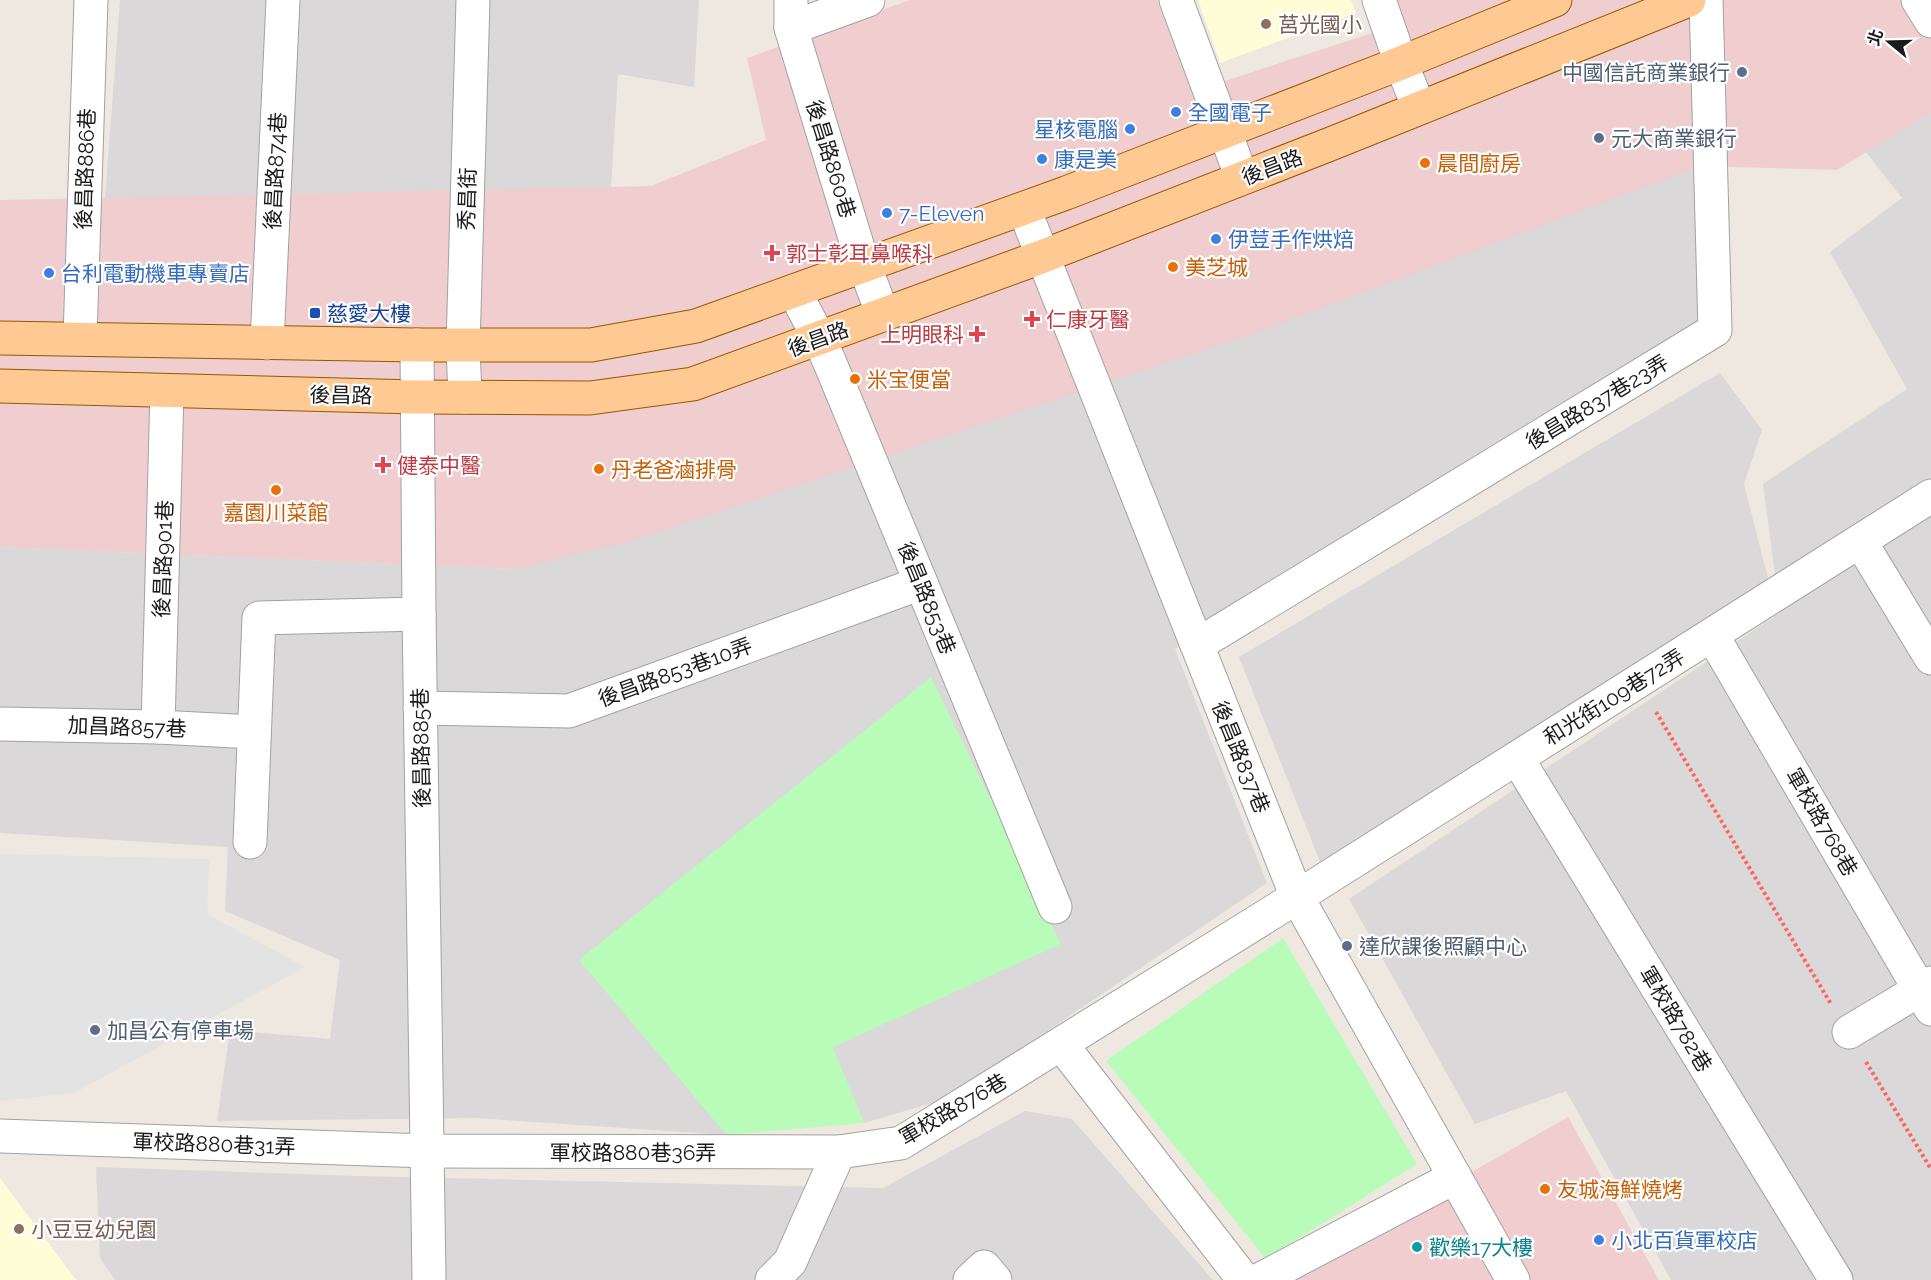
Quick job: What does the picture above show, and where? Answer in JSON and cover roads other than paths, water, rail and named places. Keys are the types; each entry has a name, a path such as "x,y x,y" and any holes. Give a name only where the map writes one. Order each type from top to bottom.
{"main road":[{"path":"0,338 463,346 591,345 696,326 1024,209 1401,63 1555,0"},
{"name":"後昌路","path":"0,386 416,397 590,398 693,384 1041,257 1689,0"}],"lane":[{"name":"後昌路886巷","path":"80,338 91,0"},
{"name":"後昌路874巷","path":"267,343 283,0"},
{"name":"秀昌街","path":"465,397 463,346 473,0"},
{"path":"791,14 868,0"},
{"path":"1176,0 1242,178"},
{"path":"1379,0 1419,108"},
{"name":"後昌路837巷23弄","path":"1197,645 1715,330 1706,0"},
{"path":"1918,0 1931,21"},
{"name":"後昌路860巷","path":"791,14 864,266 883,315"},
{"name":"後昌路837巷","path":"1024,209 1041,257 1298,897 1513,1280"},
{"name":"後昌路853巷","path":"794,291 819,338 1055,907"},
{"name":"後昌路885巷","path":"417,345 429,1280"},
{"name":"後昌路901巷","path":"158,727 167,391"},
{"name":"和光街109巷72弄","path":"1298,897 1931,496"},
{"path":"1860,542 1931,658"},
{"name":"後昌路853巷10弄","path":"420,708 569,711 921,583"},
{"path":"250,842 260,618 419,614"},
{"name":"軍校路768巷","path":"1712,635 1927,994"},
{"name":"加昌路857巷","path":"0,724 158,727 254,732"},
{"name":"軍校路782巷","path":"1517,758 1836,1280"},
{"name":"軍校路876巷","path":"839,1152 901,1143 1298,897"},
{"path":"1849,1032 1927,994"},
{"path":"1060,1044 1244,1280"},
{"name":"軍校路880巷31弄","path":"0,1136 427,1151"},
{"name":"軍校路880巷36弄","path":"427,1151 839,1152"},
{"path":"772,1280 790,1262 839,1152"},
{"path":"1259,1280 1455,1177"},
{"path":"970,1280 984,1267 995,1280"}],"place":[{"name":"莒光國小","path":"1266,24"},
{"name":"中國信託商業銀行","path":"1742,72"},
{"name":"全國電子","path":"1176,112"},
{"name":"星核電腦","path":"1130,129"},
{"name":"元大商業銀行","path":"1599,138"},
{"name":"康是美","path":"1042,159"},
{"name":"晨間廚房","path":"1425,163"},
{"name":"7-Eleven","path":"887,213"},
{"name":"伊荳手作烘焙","path":"1216,239"},
{"name":"郭士彰耳鼻喉科","path":"772,253"},
{"name":"美芝城","path":"1173,267"},
{"name":"台利電動機車專賣店","path":"49,273"},
{"name":"慈愛大樓","path":"315,313"},
{"name":"仁康牙醫","path":"1032,319"},
{"name":"上明眼科","path":"977,334"},
{"name":"米宝便當","path":"855,379"},
{"name":"健泰中醫","path":"383,465"},
{"name":"丹老爸滷排骨","path":"599,469"},
{"name":"嘉園川菜館","path":"276,490"},
{"name":"達欣課後照顧中心","path":"1347,946"},
{"name":"加昌公有停車場","path":"95,1030"},
{"name":"友城海鮮燒烤","path":"1545,1189"},
{"name":"小豆豆幼兒園","path":"19,1229"},
{"name":"小北百貨軍校店","path":"1599,1240"},
{"name":"歡樂17大樓","path":"1417,1247"}]}
